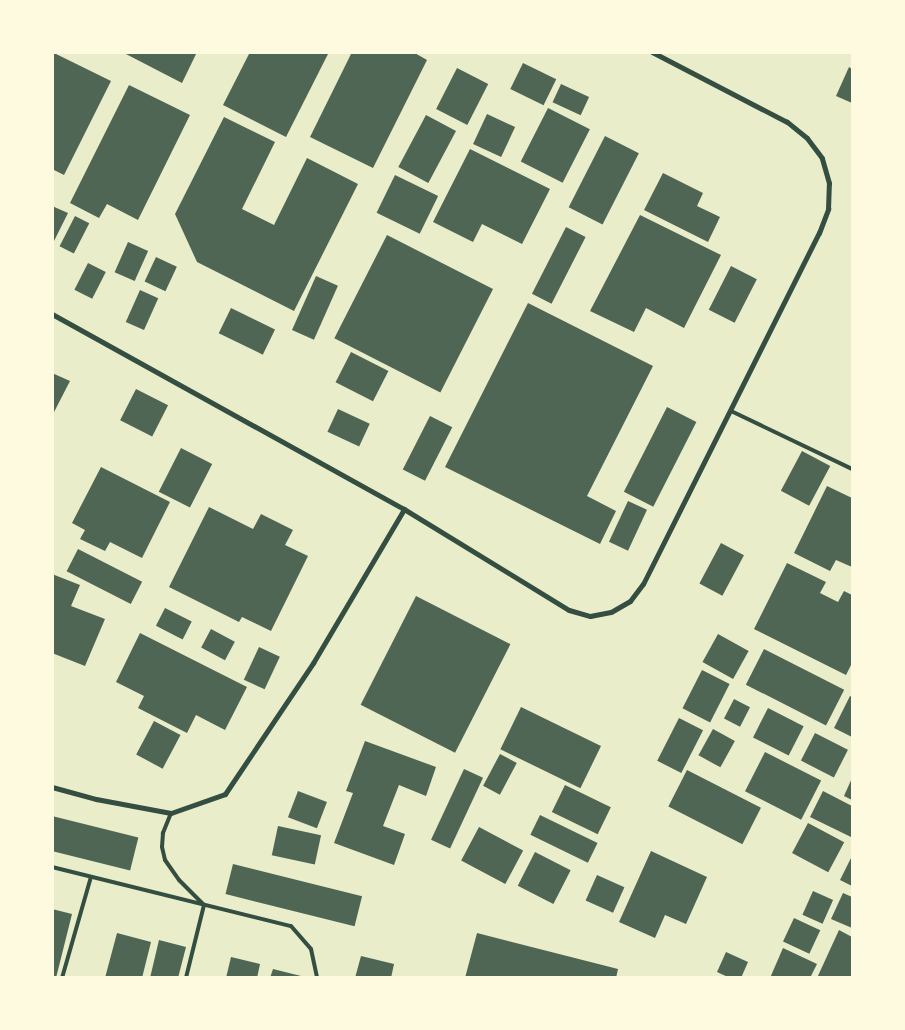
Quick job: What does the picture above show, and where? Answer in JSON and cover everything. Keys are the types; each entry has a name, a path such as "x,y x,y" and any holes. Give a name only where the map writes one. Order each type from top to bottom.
{"street":[{"path":"52,314 404,509 569,610 590,616 611,612 630,602 643,584 819,233 828,209 829,183 822,158 807,138 786,122 652,52"},
{"path":"52,787 96,799 171,813 225,794 313,663 404,509"}],"lane":[{"path":"730,410 852,468"},
{"path":"171,813 163,832 162,847 165,860 179,880 204,905"},
{"path":"52,867 291,926 311,949 317,978"},
{"path":"62,978 91,877"},
{"path":"186,978 204,905"}],"building":[{"path":"52,52 111,81 64,175 52,169"},
{"path":"122,52 197,52 182,83"},
{"path":"250,52 329,52 286,137 223,105"},
{"path":"352,52 413,52 427,60 373,168 310,137"},
{"path":"523,63 556,79 544,105 510,89"},
{"path":"849,67 852,69 852,103 836,96"},
{"path":"457,68 488,84 467,125 436,109"},
{"path":"561,84 589,97 581,115 553,102"},
{"path":"129,85 190,115 138,220 107,204 99,218 70,203"},
{"path":"548,108 590,129 563,183 521,161"},
{"path":"487,114 515,127 501,157 473,144"},
{"path":"426,115 456,131 428,183 398,167"},
{"path":"224,117 275,142 242,209 274,225 307,158 358,184 294,311 197,262 175,214"},
{"path":"605,136 639,153 603,225 569,207"},
{"path":"470,149 550,189 522,244 482,224 473,242 433,222"},
{"path":"663,173 703,193 697,206 720,217 708,242 644,210"},
{"path":"395,175 438,196 420,234 377,213"},
{"path":"52,206 68,213 54,241 52,240"},
{"path":"640,215 721,255 684,328 646,308 634,332 590,311"},
{"path":"75,216 89,223 74,254 60,246"},
{"path":"566,227 586,237 552,304 532,294"},
{"path":"387,235 493,289 440,392 334,338"},
{"path":"128,242 148,251 135,281 115,272"},
{"path":"156,257 177,267 165,291 145,281"},
{"path":"88,263 106,272 92,299 74,290"},
{"path":"731,266 757,279 735,323 709,310"},
{"path":"316,276 338,286 314,340 292,330"},
{"path":"140,290 158,298 144,330 126,322"},
{"path":"528,303 653,366 587,496 616,511 600,544 445,467"},
{"path":"231,308 275,329 263,355 219,333"},
{"path":"351,352 388,371 373,401 336,382"},
{"path":"52,373 70,381 52,416"},
{"path":"136,389 168,405 152,437 120,420"},
{"path":"667,407 696,422 653,507 624,492"},
{"path":"338,409 370,424 359,446 327,432"},
{"path":"430,416 452,427 425,481 403,469"},
{"path":"181,448 212,464 190,508 159,492"},
{"path":"802,451 830,466 809,506 781,491"},
{"path":"101,467 170,502 142,558 110,542 105,551 80,539 85,530 72,523"},
{"path":"827,486 852,498 852,567 836,560 830,571 794,553"},
{"path":"628,501 647,510 628,551 609,542"},
{"path":"209,507 253,529 261,514 293,530 285,545 308,556 271,631 242,617 239,622 169,587"},
{"path":"721,543 744,555 722,596 699,584"},
{"path":"78,549 142,582 131,604 67,571"},
{"path":"787,563 826,582 820,593 838,602 844,591 852,595 852,663 846,675 754,629"},
{"path":"52,574 80,585 71,606 105,619 85,666 52,653"},
{"path":"416,596 510,644 455,753 361,705"},
{"path":"165,608 192,622 183,639 156,626"},
{"path":"211,629 235,642 225,660 201,648"},
{"path":"140,633 247,687 225,730 196,715 187,733 138,708 144,696 116,682"},
{"path":"718,634 749,651 733,679 702,662"},
{"path":"259,647 280,657 265,689 244,680"},
{"path":"764,649 844,690 826,725 746,685"},
{"path":"702,670 730,684 710,722 682,708"},
{"path":"850,696 852,697 852,737 834,728"},
{"path":"734,699 750,707 740,727 724,719"},
{"path":"521,707 601,746 580,788 500,749"},
{"path":"768,708 804,726 789,756 753,737"},
{"path":"679,718 703,730 681,773 657,761"},
{"path":"154,721 180,735 163,769 136,755"},
{"path":"713,729 735,741 720,767 698,755"},
{"path":"815,733 848,750 834,777 801,761"},
{"path":"365,741 436,767 426,796 399,785 383,826 405,834 394,865 334,843 353,793 346,791"},
{"path":"765,752 821,781 801,820 745,791"},
{"path":"500,754 517,763 500,795 483,786"},
{"path":"464,769 483,778 450,849 431,840"},
{"path":"687,770 761,808 742,844 668,807"},
{"path":"852,778 852,800 844,796"},
{"path":"565,785 611,807 598,834 552,812"},
{"path":"298,791 327,802 317,828 288,817"},
{"path":"823,791 852,806 851,837 810,817"},
{"path":"540,815 598,843 588,863 530,835"},
{"path":"52,816 138,838 130,871 52,851"},
{"path":"808,823 844,842 828,872 792,853"},
{"path":"278,826 321,835 315,864 272,855"},
{"path":"479,827 523,850 505,884 461,861"},
{"path":"651,851 707,877 686,924 665,915 655,938 619,922"},
{"path":"535,852 571,870 553,904 518,886"},
{"path":"852,856 852,886 840,880"},
{"path":"233,864 362,896 355,926 226,894"},
{"path":"597,875 624,887 613,913 586,901"},
{"path":"813,891 833,900 823,924 802,915"},
{"path":"843,893 852,897 852,928 831,919"},
{"path":"52,909 72,914 56,978 52,978"},
{"path":"794,918 820,930 809,954 783,942"},
{"path":"839,930 852,937 852,978 817,978"},
{"path":"117,933 151,942 142,978 105,978"},
{"path":"477,933 618,969 616,978 465,978"},
{"path":"159,940 186,947 178,978 150,978"},
{"path":"783,948 817,964 810,978 770,978"},
{"path":"726,952 748,962 741,978 730,978 717,972"},
{"path":"361,956 394,964 391,978 355,978"},
{"path":"231,957 260,964 257,978 226,978"},
{"path":"273,969 305,977 305,978 270,978"}]}
